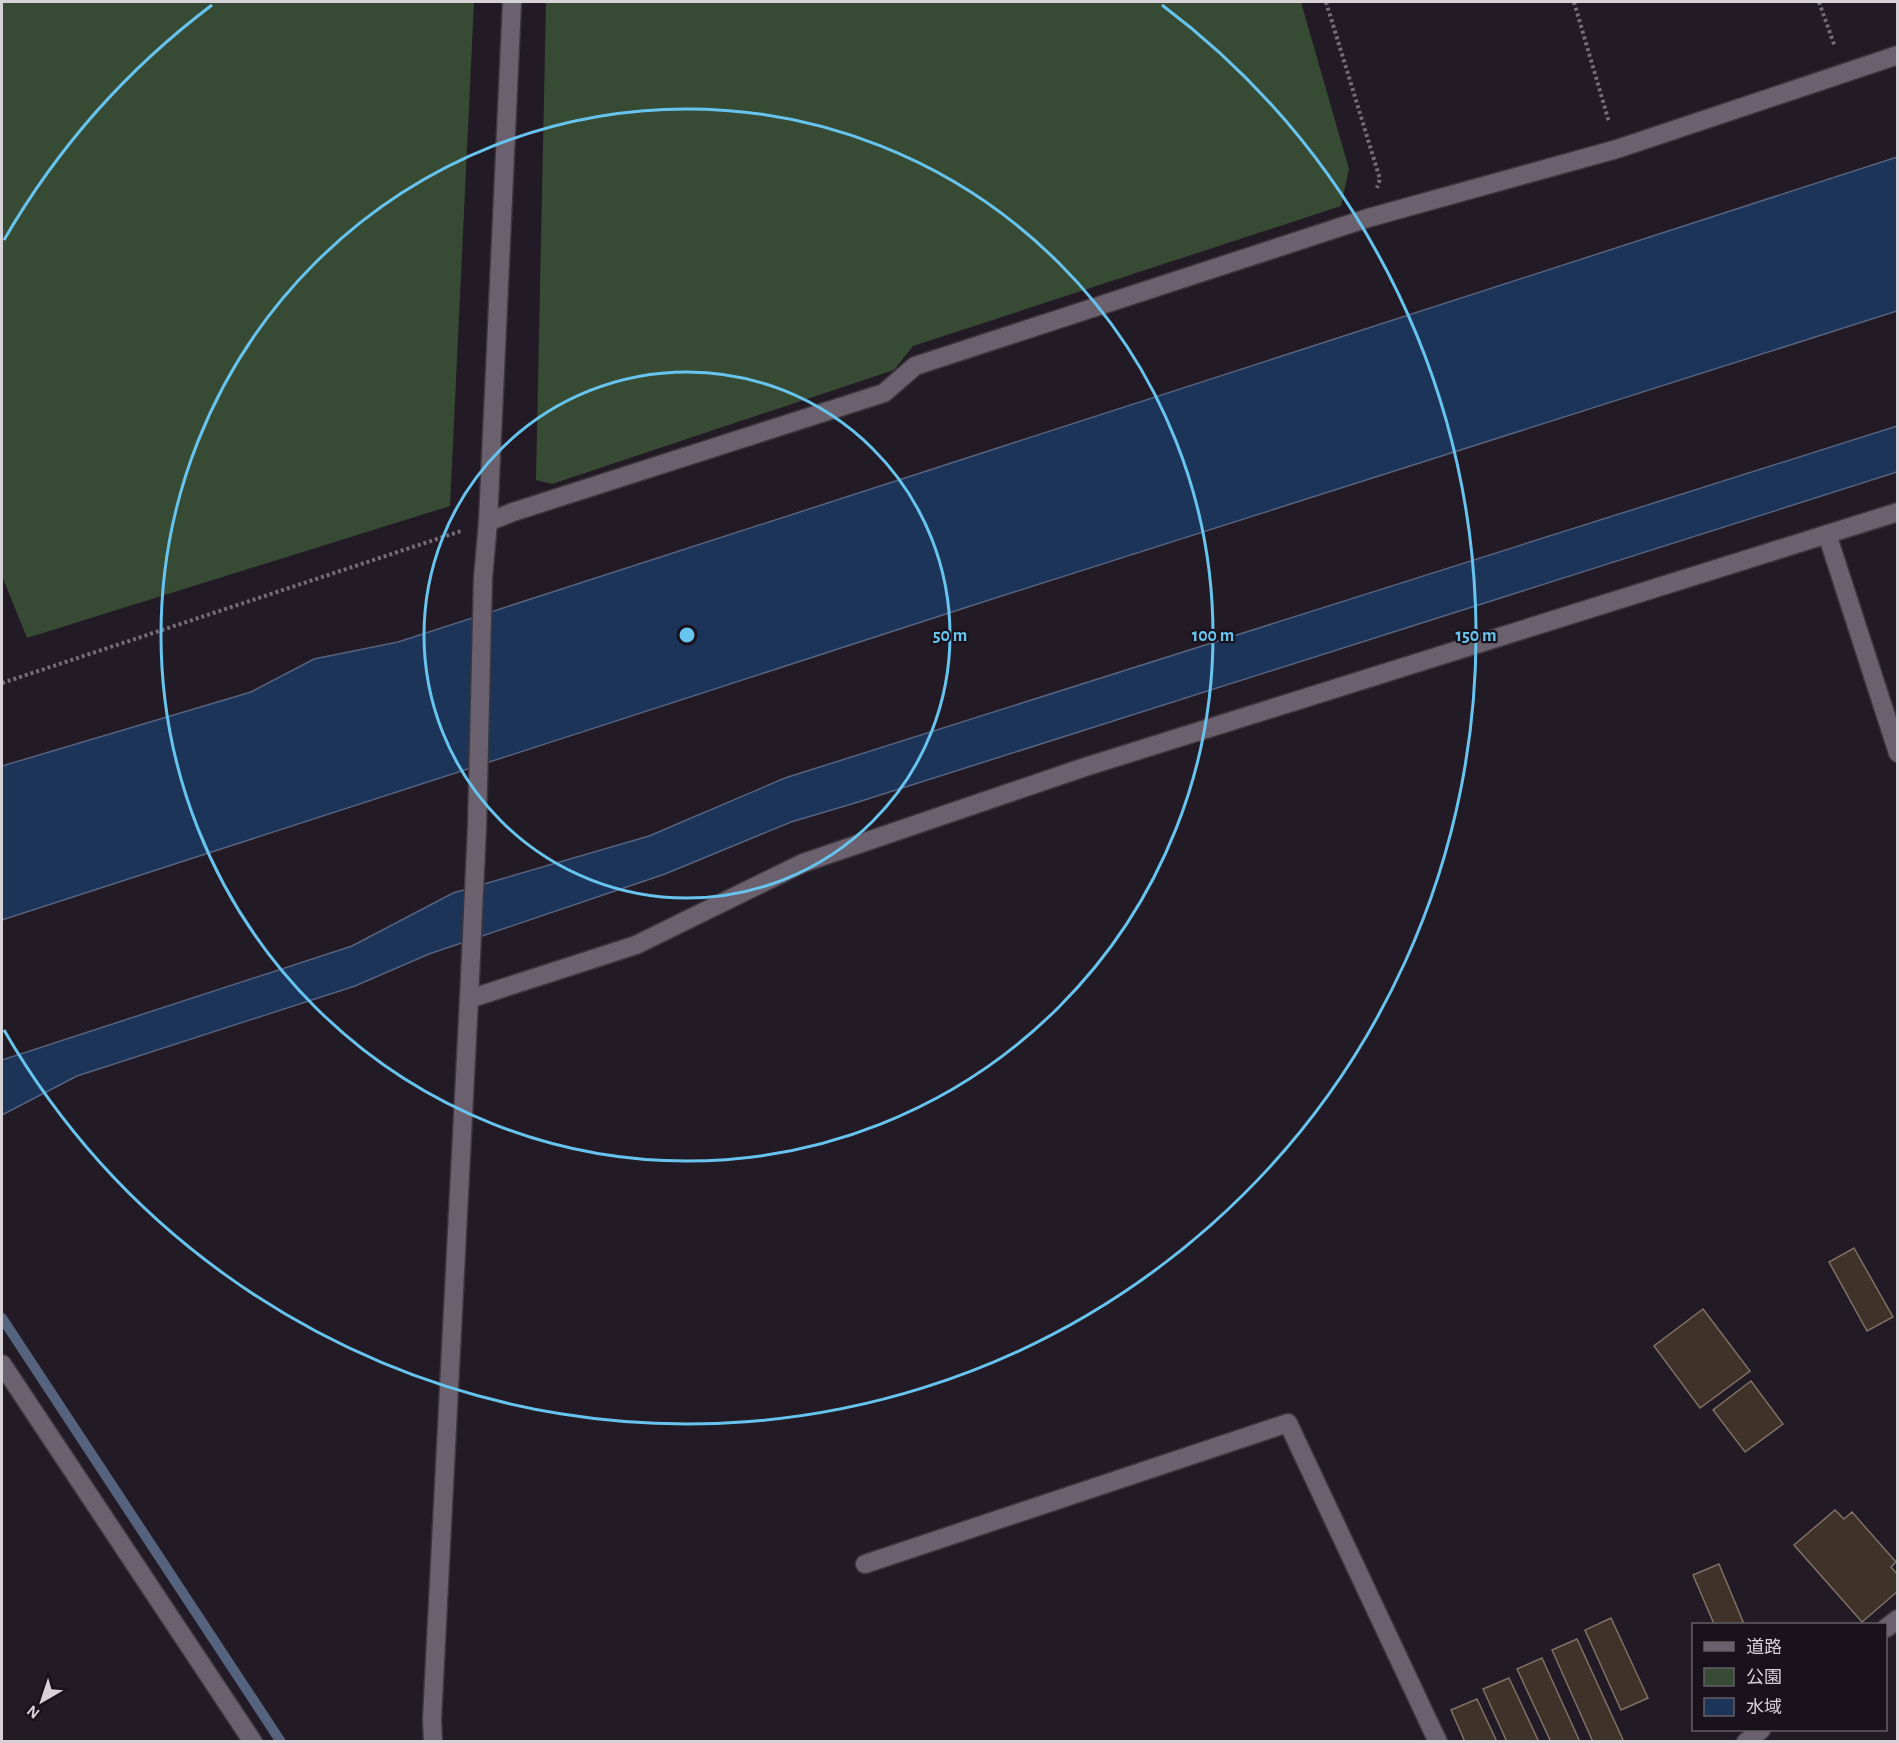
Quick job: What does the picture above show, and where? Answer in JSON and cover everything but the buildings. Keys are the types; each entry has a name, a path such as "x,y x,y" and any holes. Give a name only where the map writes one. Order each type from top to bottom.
{"street":[{"path":"433,1742 432,1719 477,827 483,578 488,522 512,2"},
{"path":"488,522 884,393 915,366 1368,218 1617,149 1898,55"},
{"path":"469,999 636,945 803,863 1085,767 1898,512"},
{"path":"1827,534 1898,753"},
{"path":"2,1364 253,1742"},
{"path":"865,1564 1288,1423 1438,1742"},
{"path":"1746,1742 1760,1731"}],"path":[{"path":"1326,2 1380,178 1368,218"},
{"path":"1574,2 1617,149"},
{"path":"1819,2 1844,73"},
{"path":"2,683 488,522"}],"green space":[{"path":"2,2 474,2 450,506 27,638 2,576"},
{"path":"546,2 1301,2 1349,169 1341,206 913,346 894,370 552,484 536,480"}],"water":[{"path":"1897,157 1897,311 986,601 2,920 2,766 251,692 314,659 398,642"},
{"path":"1897,426 1897,472 791,822 665,874 429,954 355,986 77,1076 2,1115 2,1060 352,946 453,893 649,836 785,778"}],"waterway":[{"path":"2,1318 281,1742"}]}
